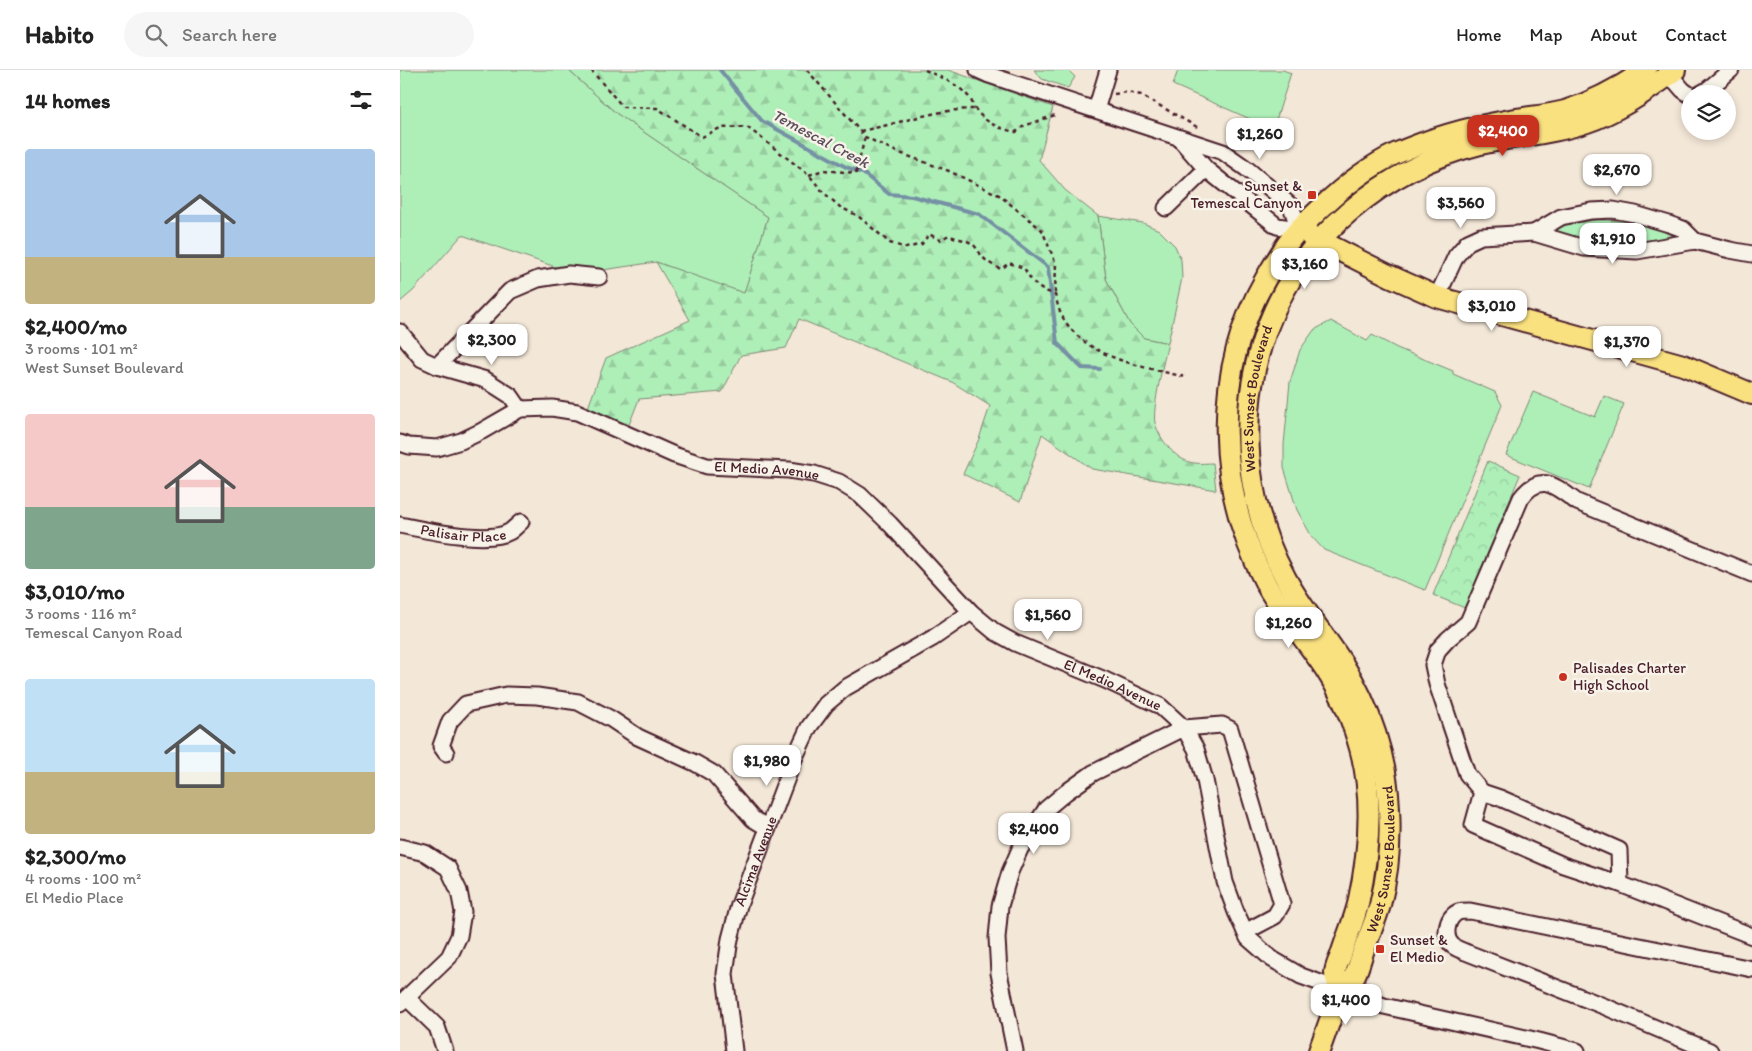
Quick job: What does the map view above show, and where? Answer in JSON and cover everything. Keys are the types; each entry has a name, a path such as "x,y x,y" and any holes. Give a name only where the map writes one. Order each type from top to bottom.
{"main road":[{"name":"West Sunset Boulevard","path":"1340,990 1335,972 1357,907 1365,865 1368,825 1367,786 1361,753 1352,722 1330,676 1268,588 1249,546 1236,510 1230,481 1226,442 1226,412 1230,376 1238,341 1260,288 1278,258 1299,230 1339,191 1363,173 1392,156 1428,140 1459,130 1563,111 1607,93 1646,70"},
{"name":"West Sunset Boulevard","path":"1319,1051 1340,990 1353,978 1380,904 1389,853 1389,808 1382,759 1365,701 1344,665 1286,580 1270,545 1254,496 1248,447 1251,385 1261,342 1274,310 1301,262 1319,240 1349,212 1384,185 1452,152 1480,144 1559,130 1586,122 1618,109 1672,72"},
{"path":"1299,230 1390,276 1437,297 1683,365 1752,394"}],"street":[{"path":"978,70 989,76 1223,152 1248,169 1291,206 1299,230 1277,226 1206,169 1179,138"},
{"path":"1096,110 1108,70"},
{"path":"1713,85 1730,70"},
{"path":"1672,72 1681,86"},
{"path":"1166,208 1206,169"},
{"path":"1534,232 1561,217 1591,211 1614,210 1670,224 1683,229 1695,241"},
{"path":"1437,297 1456,256 1468,242 1481,236 1534,232 1584,248 1637,251 1695,241 1752,254"},
{"path":"437,366 510,291 538,280 569,274 599,277"},
{"path":"400,332 422,359 437,366 486,380 511,396 520,408 482,431 461,441 437,448 409,446 400,443"},
{"name":"El Medio Avenue","path":"520,408 552,408 577,412 651,446 707,466 789,470 814,474 839,482 860,495 890,524 971,612 995,632 1015,643 1105,680 1160,706 1184,728 1196,749 1205,780 1225,882 1236,912 1248,938 1272,959 1301,976 1384,1006 1577,1051"},
{"path":"1620,884 1618,850 1500,798 1482,792 1467,774 1437,684 1433,665 1438,650 1468,622 1521,498 1529,488 1542,483 1552,485 1578,502 1752,574"},
{"name":"Palisair Place","path":"400,525 432,531 489,537 509,532 521,522"},
{"name":"Alcima Avenue","path":"734,1051 725,974 730,939 739,905 794,759 809,727 826,704 845,688 933,638 971,612"},
{"path":"446,752 441,746 450,721 466,704 506,695 536,696 578,702 611,719 638,737 695,763 714,774 753,819 768,828"},
{"path":"1015,1051 999,973 997,938 1000,906 1010,872 1020,848 1046,809 1065,793 1093,773 1184,728 1222,725 1230,729 1282,904 1275,916 1245,932"},
{"path":"1482,792 1473,825 1564,865 1620,884 1752,936"},
{"path":"400,848 426,852 448,868 459,891 463,912 459,936 449,957 403,1001 437,1027 445,1051"},
{"path":"1710,1051 1606,1006 1468,954 1453,946 1447,938 1447,929 1451,919 1458,912 1470,911 1752,969"}],"path":[{"path":"591,70 623,107 657,108 702,136 720,128 747,127 809,174 823,192 840,207 858,216 890,243 906,248 922,244 929,234 940,240 949,234 956,239 971,242 983,258 994,266 1001,269 1009,263 1024,268 1032,281 1041,289 1054,294"},
{"path":"807,70 865,137 898,152 949,171 999,195 1042,230 1056,264 1054,294 1060,313 1072,330 1087,345 1146,367 1185,377"},
{"path":"925,70 956,87 969,97 975,109 994,126 1016,132 1024,126 1058,114"},
{"path":"860,131 955,109 975,109"},
{"path":"809,174 823,170 856,173 865,137"}],"green space":[{"path":"400,70 568,70 616,113 768,217 744,294 656,262 576,274 462,235 413,291 400,302"},
{"path":"568,70 948,70 1053,107 1039,160 1065,190 1098,216 1106,279 1130,324 1144,338 1168,343 1157,396 1155,423 1157,430 1170,449 1181,458 1194,463 1213,463 1216,490 1092,469 1042,434 1020,502 963,474 979,439 990,406 952,382 799,319 786,348 741,355 722,392 639,399 625,435 585,416 606,358 690,320 656,262 744,293 768,217 616,113"},
{"path":"1034,70 1068,70 1075,77 1068,88 1042,79"},
{"path":"1178,70 1283,70 1291,73 1276,120 1266,126 1173,85"},
{"path":"1098,216 1143,223 1159,230 1175,246 1181,260 1182,278 1168,343 1144,338 1130,324 1106,279"},
{"path":"1596,220 1646,225 1675,238 1628,244 1594,244 1552,231 1568,224"},
{"path":"1331,321 1367,341 1372,335 1397,348 1453,371 1453,374 1495,392 1502,405 1425,590 1324,550 1312,537 1297,510 1284,468 1284,445 1290,382 1300,350 1314,330"},
{"path":"1533,392 1595,417 1604,396 1624,404 1589,489 1506,455"},
{"path":"1488,461 1520,475 1465,608 1433,595"}],"waterway":[{"name":"Temescal Creek","path":"720,70 762,121 846,167 863,173 889,194 912,196 979,214 1048,267 1057,343 1082,368 1100,369"}],"place":[{"name":"Sunset & Temescal Canyon","path":"1312,195"},
{"name":"Palisades Charter High School","path":"1563,677"},
{"name":"Sunset & El Medio","path":"1380,949"}]}
